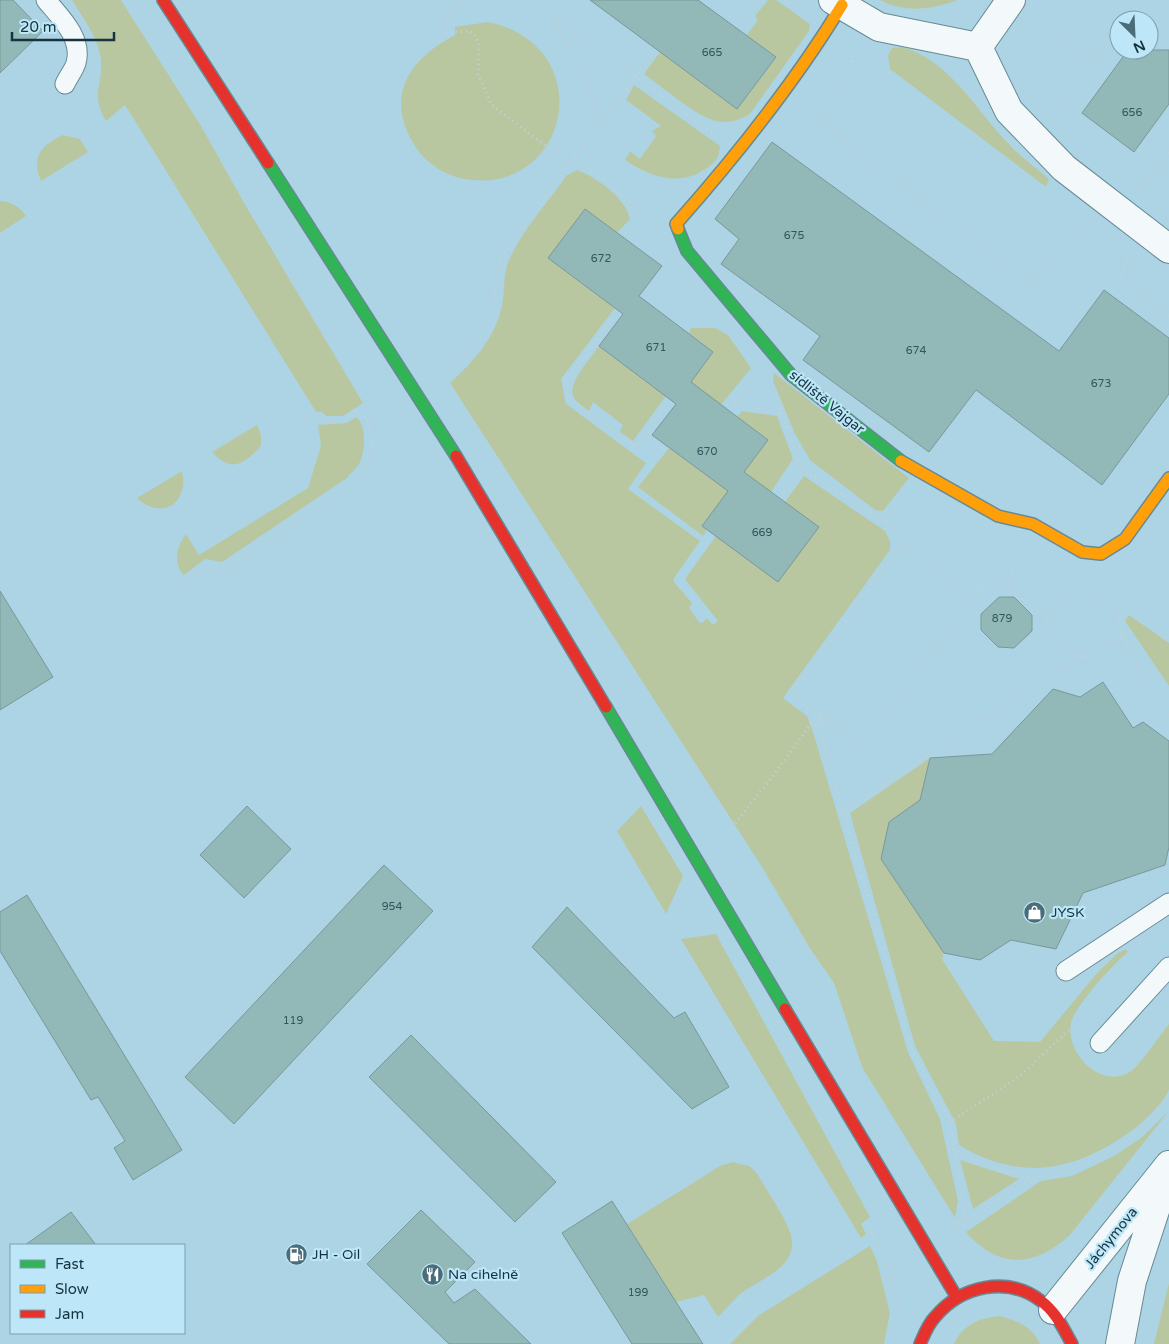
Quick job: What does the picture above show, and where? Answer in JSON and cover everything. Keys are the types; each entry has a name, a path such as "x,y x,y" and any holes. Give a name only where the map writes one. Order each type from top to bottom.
{"main road":[{"path":"163,0 468,474 956,1296"},
{"name":"sídliště Vajgar","path":"837,2 827,30 739,154 676,224 687,251 791,375 899,460 998,516 1033,524 1082,552 1101,554 1125,539 1169,478"},
{"path":"920,1344 925,1328 938,1310 956,1296 981,1287 1007,1286 1032,1294 1053,1310 1066,1328 1072,1344"}],"street":[{"name":"sídliště Vajgar","path":"837,2 879,27 978,47"},
{"path":"1019,10 978,47 1009,111 1064,168 1169,249"},
{"path":"1120,1344 1132,1281 1169,1167"},
{"name":"Jáchymova","path":"1053,1310 1169,1167"}],"lane":[{"path":"46,0 70,28 77,46 76,62 65,84"},
{"path":"1066,971 1169,903"},
{"path":"1100,1043 1169,967"}],"path":[{"path":"460,0 441,27 446,32 470,31 474,34 478,44 478,74 491,104 568,163"},
{"path":"535,0 739,154"},
{"path":"745,20 760,0"},
{"path":"1019,10 1095,62"},
{"path":"553,14 558,31 588,84 600,124"},
{"path":"827,30 847,43 854,60 818,119 1032,285 1066,239 1078,230 1087,228 1092,231"},
{"path":"1054,118 1109,43"},
{"path":"452,368 475,348 488,324 501,256 568,163 575,158 655,49"},
{"path":"1137,194 1168,156 1169,151"},
{"path":"575,158 616,189 645,223"},
{"path":"612,319 567,381 568,398 636,447 666,405"},
{"path":"758,376 735,402 782,414 802,470 885,521 902,544 963,588 1009,586 1034,612 1046,614"},
{"path":"175,590 202,570 222,572 346,490 363,473 372,451 367,419 361,412 346,420 333,422 312,420 278,426"},
{"path":"784,492 802,470"},
{"path":"885,521 908,494"},
{"path":"902,544 793,692 800,701 862,745 930,657 980,587"},
{"path":"1009,586 1016,550"},
{"path":"1077,576 1046,614 1048,632 1087,658"},
{"path":"1083,582 1114,610 1123,636 1152,695 1169,717"},
{"path":"842,812 1046,678 1087,658 1123,636"},
{"path":"821,717 819,727 842,812 859,861 912,1050 950,1122 966,1221 1031,1178 1077,1167 1117,1149 1145,1126 1169,1095"},
{"path":"732,827 772,778 810,725 821,717"},
{"path":"950,1122 1019,1077 1070,1029 1100,1043"},
{"path":"953,1149 992,1167 1031,1178"},
{"path":"868,1224 896,1291 900,1311 898,1319"}],"green space":[{"path":"72,0 121,0 201,126 243,201 363,403 343,416 326,416 322,412 316,412 125,105 106,121 101,112 98,97 101,69 100,52 90,29"},
{"path":"768,0 776,0 810,24 809,31 750,114 729,122 720,122 708,118 689,108 644,74 660,52 737,109 776,58 746,36 758,20 755,16"},
{"path":"880,0 957,0 938,6 918,9 899,7"},
{"path":"488,22 523,36 546,58 558,85 559,113 550,140 532,163 505,177 463,179 448,174 434,166 417,149 407,131 402,114 401,98 405,83 413,69 424,56 455,35 455,27"},
{"path":"902,47 919,53 934,63 960,86 1011,146 1049,179 1046,187 890,69 888,55 892,48"},
{"path":"634,85 720,146 719,154 714,163 694,175 673,179 653,175 625,160 630,151 640,159 656,136 652,131 661,126 626,100"},
{"path":"63,135 80,139 88,152 41,181 37,165 40,153 48,143"},
{"path":"577,170 585,173 609,189 623,203 630,219 617,233 585,209 549,258 615,308 561,379 566,404 646,463 628,489 700,541 674,578 674,582 692,603 689,608 699,622 702,623 707,618 713,625 718,621 685,579 716,536 785,502 804,476 885,531 890,541 890,550 783,698 807,716 813,732 908,1052 940,1119 958,1201 955,1218 862,1067 834,983 811,950 762,867 450,383 475,358 495,328 502,305 507,265 521,237 567,175"},
{"path":"0,201 15,205 26,216 0,233"},
{"path":"691,328 715,328 728,335 751,368 721,405 691,382 713,352 689,333"},
{"path":"599,346 666,396 633,441 620,432 623,425 593,402 589,411 574,398 572,392 576,379"},
{"path":"774,373 909,478 883,511 875,510 810,460 794,432 773,381"},
{"path":"742,411 777,416 793,459 771,492 744,472 768,440 737,417"},
{"path":"356,417 362,426 364,438 363,452 359,464 347,478 222,562 205,559 184,575 178,565 177,554 186,534 199,555 308,488 321,446 318,425 347,423"},
{"path":"257,425 261,435 261,446 243,462 237,464 225,463 212,452"},
{"path":"669,448 728,491 703,536 638,487"},
{"path":"182,471 182,492 178,500 172,505 164,508 155,508 146,505 137,498"},
{"path":"1129,615 1169,643 1169,686 1125,621"},
{"path":"930,758 920,800 889,822 881,859 944,953 942,959 994,1041 1040,1042 1097,973 1118,953 1126,949 1128,952 1096,985 1080,1006 1071,1023 1071,1035 1080,1057 1098,1073 1120,1076 1135,1067 1169,1024 1169,1089 1164,1099 1134,1129 1091,1155 1070,1163 1049,1167 1027,1168 982,1157 959,1145 956,1124 915,1046 850,813"},
{"path":"641,806 683,876 666,914 617,831"},
{"path":"716,934 870,1217 861,1224 866,1234 861,1238 681,939"},
{"path":"1169,1111 1069,1236 1056,1247 1029,1259 1003,1258 991,1253 978,1244 966,1232 1041,1181 1072,1176 1114,1156 1141,1138"},
{"path":"960,1160 1019,1179 973,1209"},
{"path":"733,1162 749,1166 756,1172 783,1216 790,1232 792,1244 790,1254 785,1263 768,1277 739,1295 718,1317 704,1295 676,1302 627,1224 720,1166"},
{"path":"870,1246 877,1261 890,1313 884,1344 730,1344 759,1315"},
{"path":"1169,1283 1169,1344 1154,1344"},
{"path":"999,1316 1028,1328 1040,1344 954,1344 957,1337 967,1327 979,1321"}],"building":[{"path":"0,0 13,0 43,31 0,73"},
{"path":"590,0 698,0 776,57 737,109"},
{"path":"1159,50 1169,50 1169,104 1134,152 1082,113 1121,60 1159,60"},
{"path":"772,142 1059,351 1104,290 1169,338 1169,394 1102,485 976,390 929,452 803,360 820,336 721,264 739,239 715,219"},
{"path":"585,209 662,266 639,296 713,352 691,382 768,440 744,472 819,527 778,582 702,526 728,491 652,435 676,404 599,346 623,314 548,258"},
{"path":"0,591 53,677 0,710"},
{"path":"999,597 1014,597 1032,615 1032,631 1014,648 998,647 981,630 981,614"},
{"path":"1103,682 1133,728 1143,722 1169,741 1169,847 1165,865 1083,893 1056,949 1011,940 980,960 944,953 881,859 889,822 920,800 930,758 992,754 1053,689 1080,697"},
{"path":"247,806 291,849 244,898 200,855"},
{"path":"384,865 433,911 234,1124 185,1077"},
{"path":"27,895 182,1150 133,1180 114,1148 125,1141 98,1097 91,1100 0,951 0,912"},
{"path":"567,907 674,1018 685,1012 729,1087 692,1109 532,947"},
{"path":"411,1035 556,1182 515,1222 369,1077"},
{"path":"612,1201 703,1344 632,1344 562,1233"},
{"name":"Na cihelně","path":"421,1210 475,1262 445,1292 454,1303 475,1289 531,1344 449,1344 367,1264"},
{"path":"71,1212 95,1244 26,1244"}],"traffic: fast":[{"path":"268,163 456,456"},
{"path":"678,229 687,251 791,375 901,461"},
{"path":"606,707 785,1009"}],"traffic: slow":[{"path":"678,229 676,224 764,118 804,63 842,5"},
{"path":"901,461 998,516 1033,524 1082,552 1101,554 1125,539 1169,478"}],"traffic: jam":[{"path":"163,0 268,163"},
{"path":"456,456 606,707"},
{"path":"785,1009 956,1296"},
{"path":"920,1344 930,1323 946,1306 971,1291 999,1286 1014,1288 1028,1293 1041,1301 1055,1315 1072,1344"}],"place":[{"name":"JYSK","path":"1035,912"},
{"name":"JH - Oil","path":"296,1254"},
{"name":"Na cihelně","path":"432,1274"}]}
